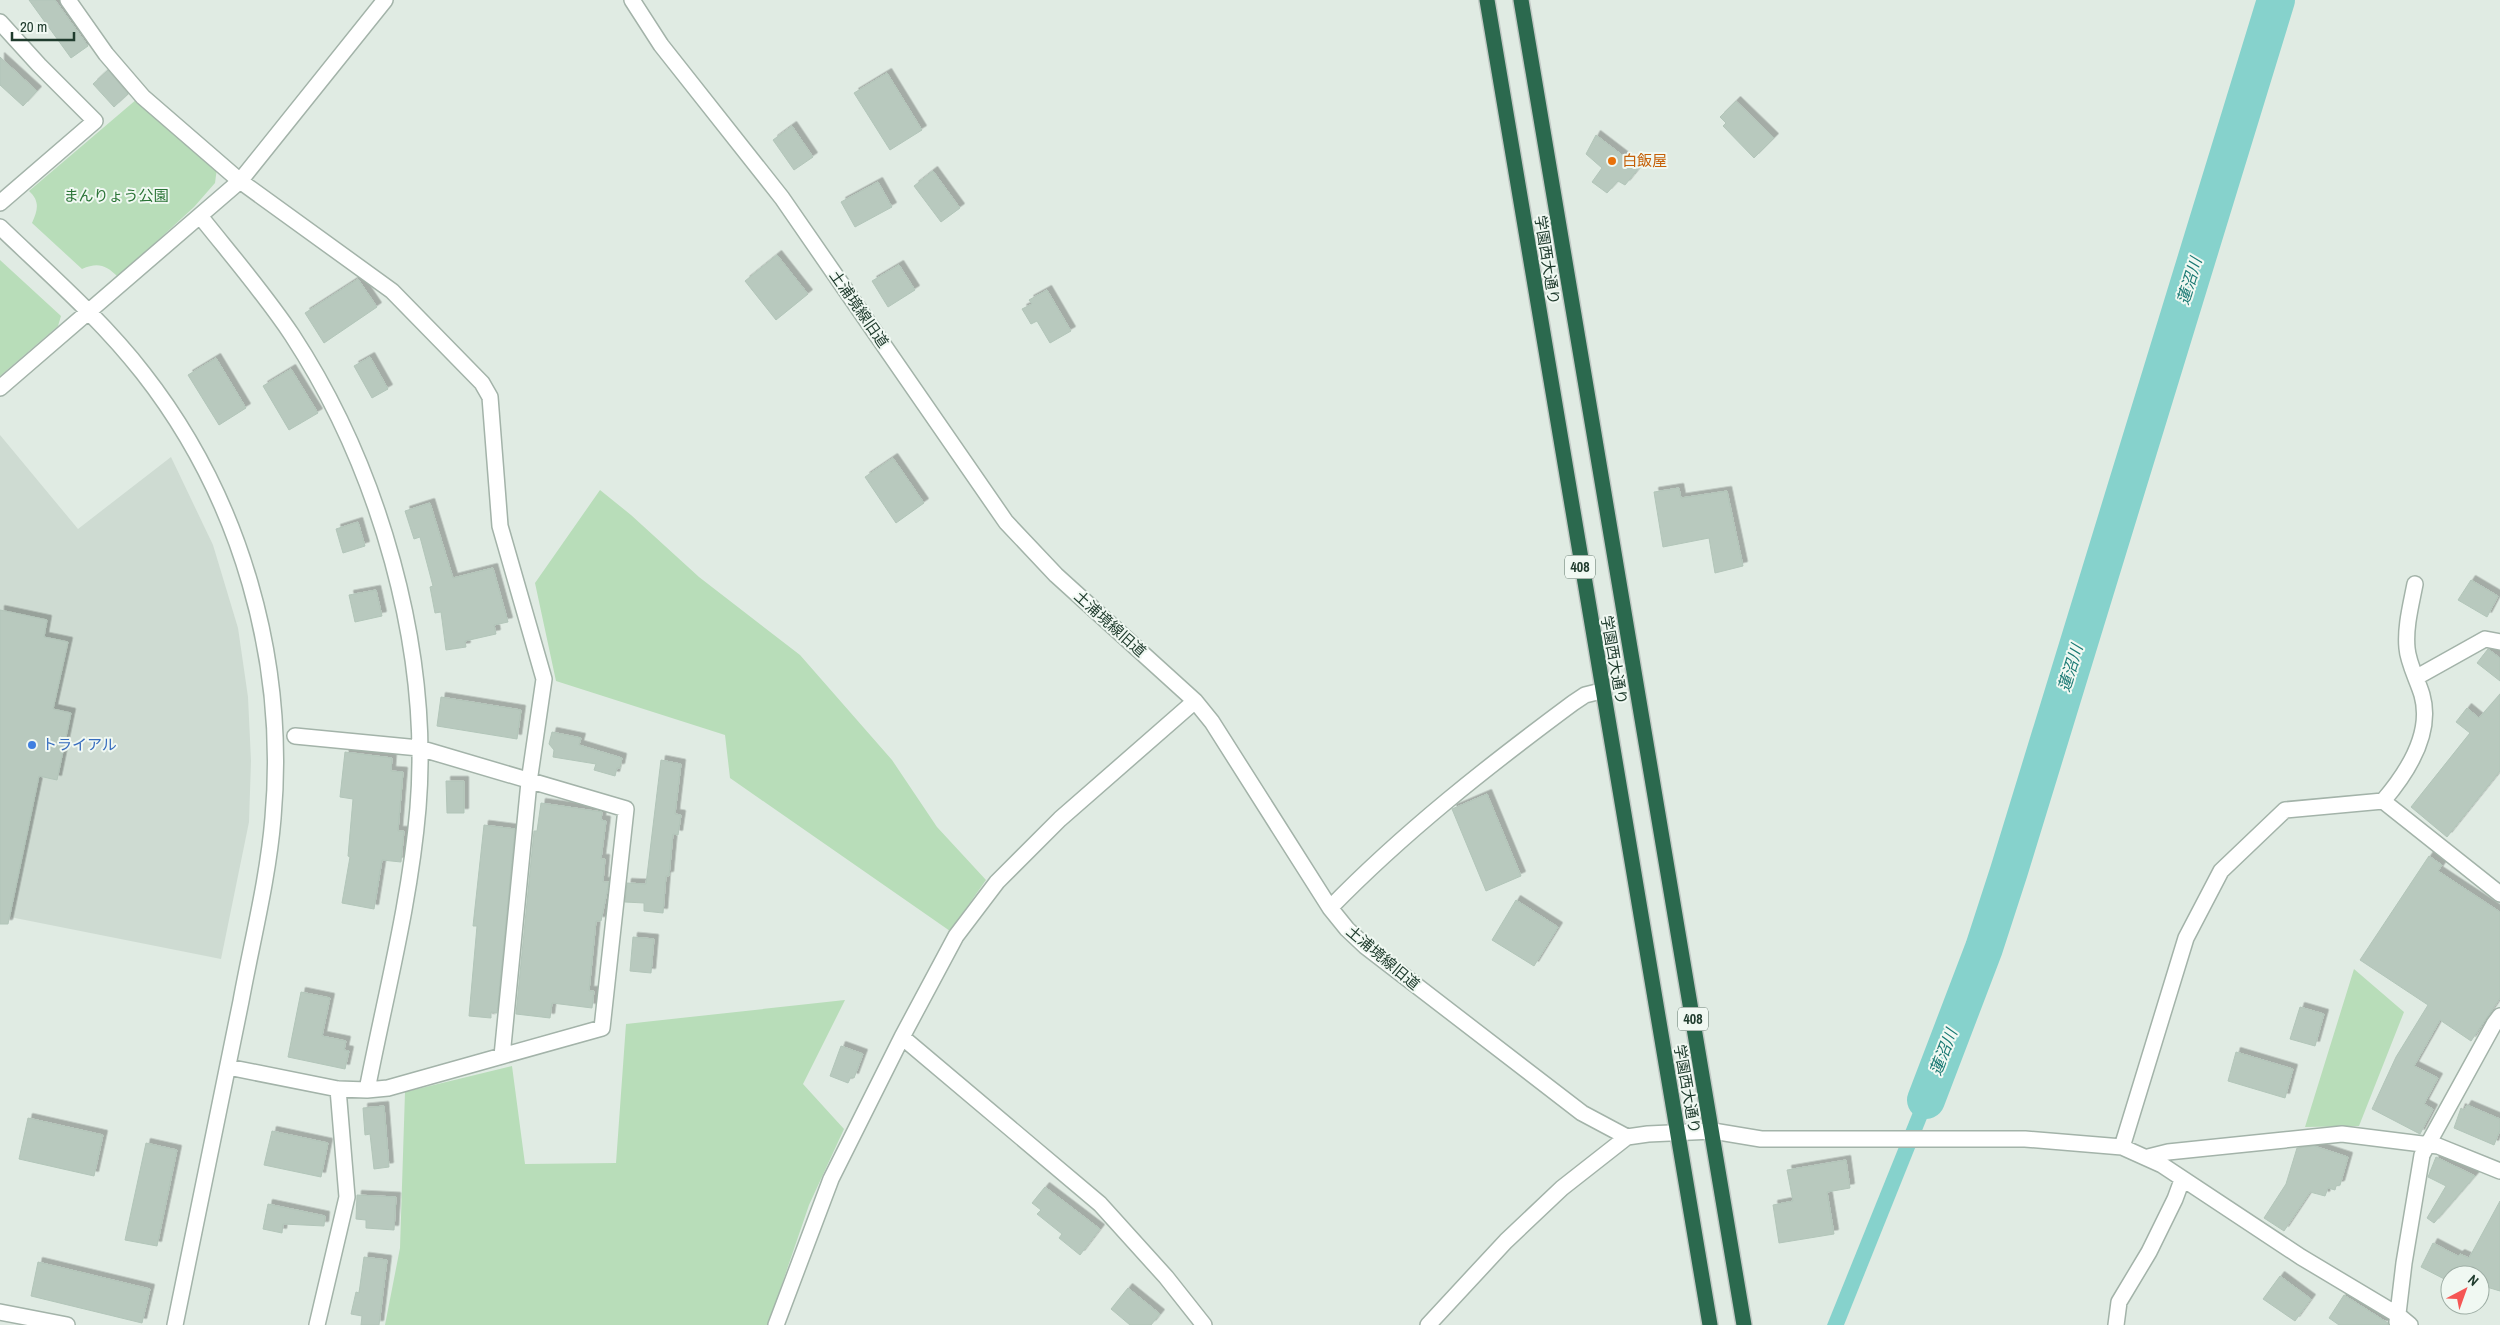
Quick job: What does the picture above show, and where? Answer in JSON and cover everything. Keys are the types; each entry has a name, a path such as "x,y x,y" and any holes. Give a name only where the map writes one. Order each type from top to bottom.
{"highway":[{"name":"学園西大通り","path":"1487,0 1601,691 1710,1325"},
{"name":"学園西大通り","path":"1522,0 1744,1325"}],"street":[{"path":"68,0 106,54 143,96 240,180 392,291 482,382 490,397 500,526 544,679 529,782 502,1056"},
{"path":"0,388 240,180 385,0"},
{"name":"土浦境線旧道","path":"632,0 661,45 782,198 1006,522 1056,575 1195,701 1212,722 1330,908 1347,930 1365,946 1582,1113 1627,1137"},
{"path":"0,22 39,65 95,121 0,203"},
{"path":"200,216 291,334 313,370 351,445 388,548 403,605 413,663 419,748 418,807 410,872 367,1090"},
{"path":"0,227 120,344 145,374 192,446 238,543 262,628 270,675 275,735 273,818 269,857 175,1325"},
{"path":"2122,1147 2186,938 2221,871 2285,810 2382,801 2402,779 2426,723 2424,703 2407,651 2406,632 2415,584"},
{"path":"2416,677 2485,639 2500,642"},
{"path":"1330,908 1366,872 1450,799 1585,695 1601,691"},
{"path":"776,1325 831,1179 902,1037 956,936 997,882 1060,819 1195,701"},
{"path":"228,1067 338,1089 367,1090 388,1088 602,1028 626,809 529,782 419,748 295,736"},
{"path":"2382,801 2500,894"},
{"path":"2398,1320 2422,1155 2500,1016"},
{"path":"902,1037 1100,1204 1166,1277 1204,1325"},
{"path":"317,1325 347,1197 338,1089"},
{"path":"1428,1325 1506,1240 1562,1188 1627,1137 1713,1131 1761,1139 2025,1139 2122,1147 2148,1157 2398,1320 2410,1325"},
{"path":"2148,1157 2168,1152 2342,1134 2438,1146 2500,1172"},
{"path":"2116,1325 2120,1302 2176,1200 2182,1180"},
{"path":"0,1312 67,1325"}],"shaded area":[{"path":"0,435 78,529 171,457 213,545 238,628 248,697 251,761 249,822 221,959 0,915"}],"green space":[{"name":"まんりょう公園","path":"137,99 217,168 215,183 194,207 118,277 102,266 97,265 82,269 32,223 37,206 35,198 29,191"},
{"path":"0,260 61,316 58,326 0,376"},
{"path":"600,490 631,515 699,577 800,655 892,760 937,827 986,880 950,931 730,778 725,735 556,681 535,583"},
{"path":"2354,969 2404,1012 2359,1126 2305,1127"},
{"path":"845,1000 803,1084 844,1129 809,1205 768,1325 385,1325 400,1248 405,1092 512,1066 525,1164 616,1163 626,1024"}],"water":[{"path":"1938,1050 1952,1056 1844,1325 1827,1325"}],"building":[{"path":"29,0 55,0 88,46 71,58"},
{"path":"0,57 37,91 23,106 0,85"},
{"path":"108,70 128,94 114,107 93,84"},
{"path":"887,73 922,130 890,150 854,93"},
{"path":"1736,101 1774,138 1754,158 1723,126 1726,123 1720,117"},
{"path":"792,126 813,157 794,170 773,140"},
{"name":"白飯屋","path":"1596,135 1639,168 1625,185 1618,181 1607,193 1592,182 1602,168 1586,154"},
{"path":"933,171 960,208 941,222 914,186"},
{"path":"878,182 892,207 855,227 841,202"},
{"path":"777,255 808,294 776,320 745,281"},
{"path":"899,265 915,290 888,307 872,281"},
{"path":"358,279 377,307 324,343 305,313"},
{"path":"1047,290 1071,331 1050,343 1037,321 1031,324 1022,309 1032,304 1029,300"},
{"path":"370,357 388,389 372,398 354,366"},
{"path":"216,358 246,408 219,425 188,375"},
{"path":"291,369 318,413 289,430 263,386"},
{"path":"893,458 924,503 896,523 865,477"},
{"path":"1679,488 1681,498 1727,491 1743,566 1715,573 1709,538 1663,547 1654,492"},
{"path":"430,503 453,578 493,568 508,622 494,625 496,634 465,641 466,647 446,650 441,612 435,613 430,587 433,586 420,537 414,539 405,511"},
{"path":"358,522 365,546 343,553 336,529"},
{"path":"2471,580 2498,596 2487,617 2458,600"},
{"path":"376,590 382,616 355,622 349,595"},
{"name":"トライアル","path":"0,610 47,620 44,637 68,642 53,709 71,713 57,780 39,776 8,924 0,924"},
{"path":"2488,649 2500,658 2500,681 2477,663"},
{"path":"2500,694 2500,771 2447,837 2411,807 2470,733 2456,722 2467,708 2479,718"},
{"path":"441,697 521,710 517,739 437,726"},
{"path":"552,732 581,738 579,745 622,758 620,768 617,768 615,776 594,770 596,764 553,757 554,750 549,744"},
{"path":"345,752 392,758 391,771 403,772 398,831 404,831 401,862 382,860 374,909 342,903 350,857 348,856 353,799 340,797"},
{"path":"661,760 681,764 675,814 681,815 678,835 673,834 669,876 666,876 663,913 644,911 644,903 625,902 627,883 646,884"},
{"path":"446,781 464,781 464,813 447,813"},
{"path":"1487,794 1521,876 1486,891 1452,809"},
{"path":"541,803 602,812 601,820 606,821 601,859 605,859 603,882 609,882 601,921 596,921 589,991 594,991 592,1008 552,1003 550,1018 516,1014 534,831 537,831"},
{"path":"484,825 515,829 497,1013 491,1012 491,1018 469,1016 477,926 473,926"},
{"path":"2429,856 2442,865 2438,871 2500,912 2500,998 2471,1041 2440,1020 2414,1066 2438,1078 2424,1104 2433,1109 2420,1134 2372,1109 2396,1057 2428,1005 2360,960"},
{"path":"1516,900 1558,927 1534,966 1492,940"},
{"path":"633,937 654,939 651,973 630,971"},
{"path":"301,992 330,998 322,1036 346,1041 344,1050 349,1051 345,1069 288,1057"},
{"path":"2300,1007 2324,1014 2315,1046 2290,1039"},
{"path":"841,1046 863,1054 854,1078 851,1077 848,1083 830,1076"},
{"path":"2236,1052 2293,1069 2285,1098 2228,1081"},
{"path":"2467,1105 2500,1119 2500,1130 2494,1145 2454,1128 2461,1108 2464,1110"},
{"path":"384,1106 389,1167 374,1169 370,1134 365,1135 363,1108"},
{"path":"28,1118 103,1135 94,1176 19,1159"},
{"path":"272,1131 328,1143 321,1177 264,1165"},
{"path":"146,1143 177,1150 157,1246 125,1240"},
{"path":"2314,1146 2348,1157 2340,1185 2336,1186 2335,1190 2328,1188 2325,1196 2310,1192 2284,1231 2264,1218 2286,1184 2297,1148"},
{"path":"2436,1157 2475,1176 2434,1223 2427,1218 2446,1186 2428,1177"},
{"path":"1846,1160 1850,1188 1827,1192 1834,1234 1779,1243 1773,1205 1793,1201 1787,1170"},
{"path":"1045,1187 1100,1229 1080,1255 1059,1238 1062,1234 1037,1214 1041,1210 1032,1203"},
{"path":"357,1195 396,1197 394,1230 366,1228 366,1220 356,1219"},
{"path":"2500,1201 2500,1291 2490,1288 2490,1265 2440,1265 2440,1277 2421,1267 2433,1243 2458,1256 2460,1254 2469,1258"},
{"path":"268,1204 325,1216 324,1226 283,1224 282,1233 263,1229"},
{"path":"364,1257 387,1260 379,1325 361,1325 362,1316 351,1314 356,1292 359,1293"},
{"path":"38,1262 150,1289 142,1323 31,1296"},
{"path":"2280,1276 2311,1299 2295,1321 2263,1299"},
{"path":"1128,1288 1160,1314 1151,1325 1130,1325 1111,1309"},
{"path":"2344,1295 2388,1323 2388,1325 2339,1325 2329,1318"}],"waterway":[{"name":"蓮沼川","path":"1926,1100 1984,948 2009,871 2276,0"}],"place":[{"name":"白飯屋","path":"1612,161"},
{"name":"トライアル","path":"32,745"}]}
